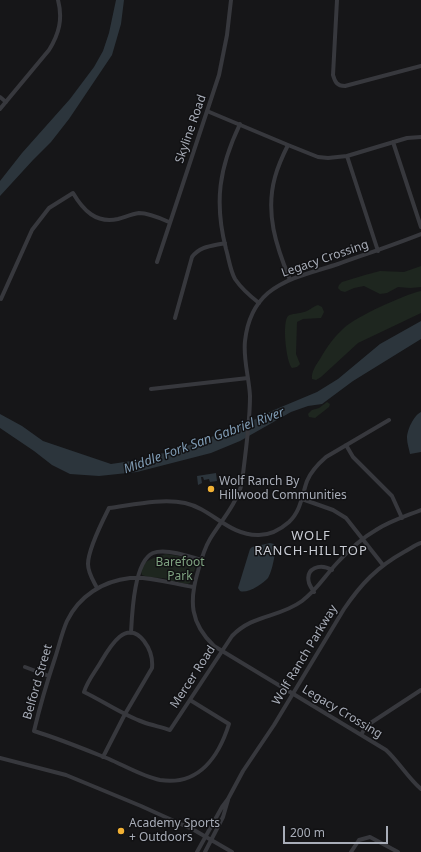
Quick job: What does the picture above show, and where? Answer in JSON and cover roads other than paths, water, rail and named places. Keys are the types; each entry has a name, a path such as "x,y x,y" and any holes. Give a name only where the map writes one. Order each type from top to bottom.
{"street":[{"path":"0,109 49,50 55,40 59,31 61,20 58,0"},
{"name":"Skyline Road","path":"157,262 169,222 219,76 227,34 231,0"},
{"path":"337,0 333,75 336,83 345,86 421,66"},
{"path":"0,97 6,102"},
{"path":"207,111 318,157 328,158 348,156 407,138 421,137"},
{"path":"240,124 226,157 220,190 220,214 232,272 247,293 259,303"},
{"path":"393,142 421,227"},
{"path":"288,145 275,178 271,206 271,220 279,254 290,280"},
{"path":"348,156 378,251"},
{"path":"1,299 32,230 49,208 73,193 79,204 91,215 97,218 116,219 141,213 169,222"},
{"name":"Legacy Crossing","path":"421,234 378,251 290,280 269,293 259,303 249,323 245,342 244,353 248,378 250,414 242,483 239,493 222,522 209,540 193,587 192,600 196,622 209,642 221,652 389,753 414,783 421,789"},
{"path":"175,318 192,258 195,253 203,248 225,243"},
{"path":"151,389 248,378"},
{"path":"97,588 89,570 89,557 109,508 167,501 184,503 202,510 234,530 250,535 268,534 278,530 290,521 297,512 307,481 317,464 326,457 389,420"},
{"path":"346,445 353,457 392,496 402,518"},
{"path":"302,499 340,514 351,523 383,565"},
{"name":"Mercer Road","path":"131,633 121,635 114,640 86,686 84,692 143,723 170,730 232,636 249,622 290,608 300,602 314,592 332,570 363,539 376,530 421,510"},
{"name":"Wolf Ranch Parkway","path":"197,852 243,770 274,726 354,595 367,579 383,565 421,543"},
{"path":"103,757 125,714 151,671 153,661 146,644 138,636 131,633 134,599 142,563 153,553 164,552 184,555 201,560"},
{"path":"314,592 309,584 310,574 313,569 320,566 325,566 332,570"},
{"name":"Belford Street","path":"190,700 229,724 225,736 209,763 193,776 182,779 171,781 151,777 61,740 34,731 42,698 67,622 71,613 78,604 97,588 117,580 138,578 193,587"},
{"path":"25,667 49,676"},
{"path":"361,735 366,726 421,690"},
{"path":"0,758 66,775 141,806 206,837 232,852"},
{"name":"Wolf Ranch Parkway","path":"205,852 223,817 228,799"},
{"path":"351,852 358,840 370,837 398,852"}],"waterway":[{"name":"Middle Fork San Gabriel River","path":"179,452 225,435"}],"place":[{"name":"Wolf Ranch By Hillwood Communities","path":"211,489"},
{"name":"Academy Sports + Outdoors","path":"121,831"}],"district":[{"name":"WOLF RANCH-HILLTOP","path":"311,544"}],"park label":[{"name":"Barefoot Park","path":"180,570"}]}
